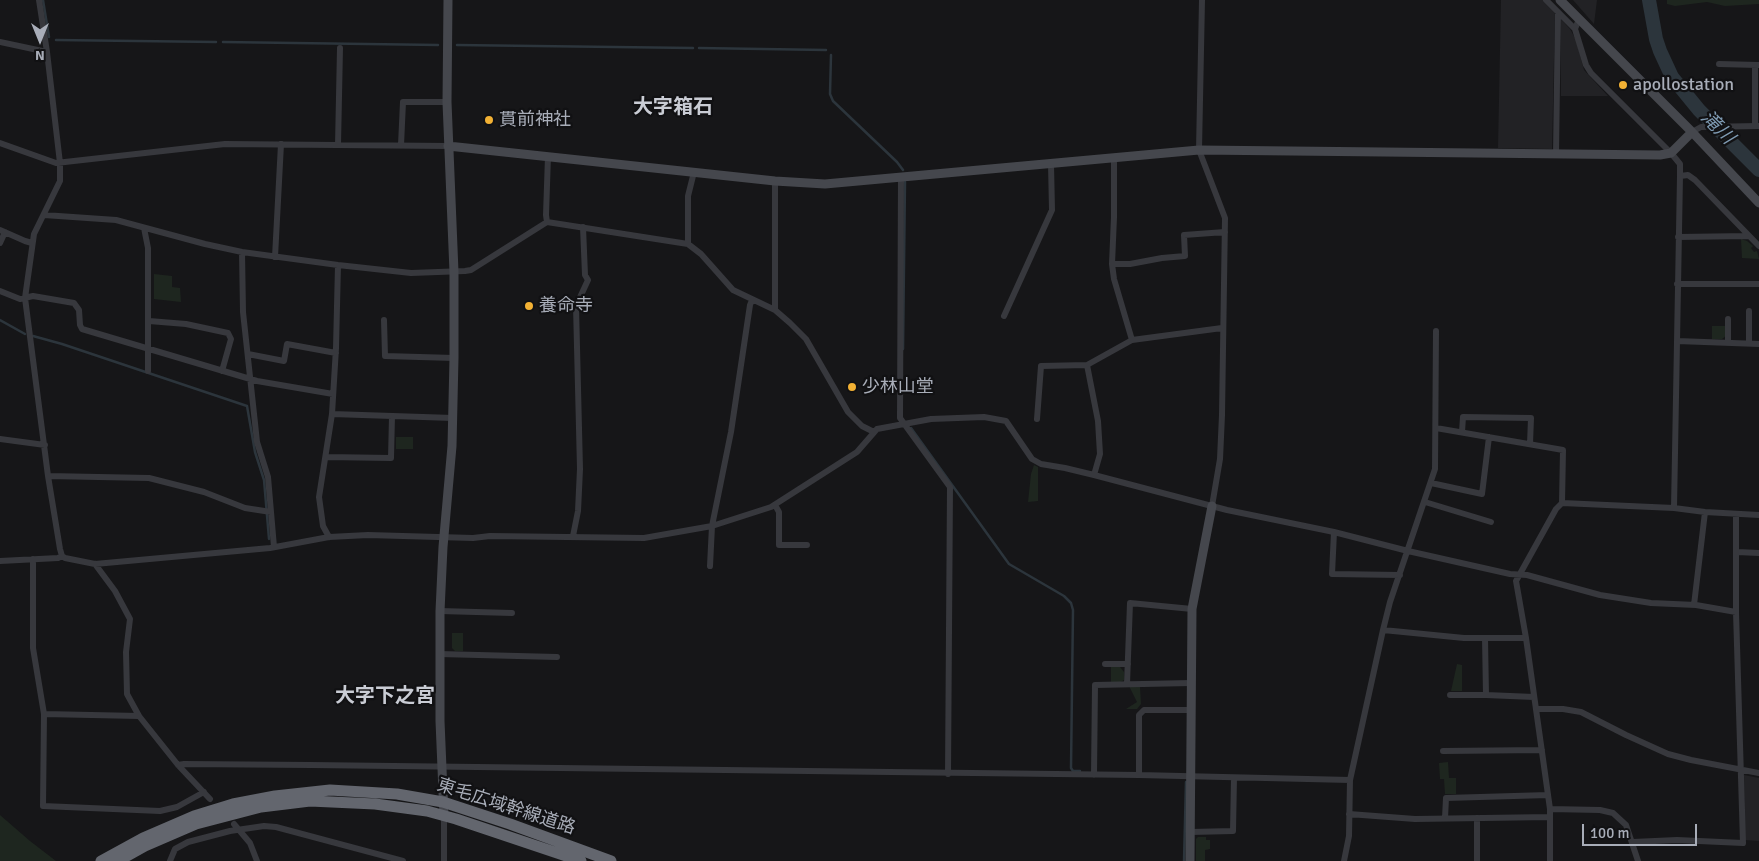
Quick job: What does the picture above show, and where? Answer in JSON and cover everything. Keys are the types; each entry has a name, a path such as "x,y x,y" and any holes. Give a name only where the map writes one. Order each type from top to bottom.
{"highway":[{"name":"東毛広域幹線道路","path":"101,861 175,822 234,804 275,796 330,790 397,794 443,802 611,861"},
{"name":"東毛広域幹線道路","path":"118,861 145,846 196,824 236,812 277,804 310,801 394,806 444,816 582,861"}],"street":[{"path":"39,0 60,163 59,185 34,234 25,298 48,476 62,556"},
{"path":"444,861 439,654 444,537 453,418 454,358 454,272 447,102 448,0"},
{"path":"1190,861 1192,609 1220,459 1225,232 1225,218 1199,150 1202,0"},
{"path":"1546,0 1575,29 1586,65 1591,73 1671,152 1680,164 1674,508"},
{"path":"1560,0 1692,132 1759,203"},
{"path":"1556,154 1558,12"},
{"path":"1575,29 1579,19"},
{"path":"0,42 47,52"},
{"path":"338,145 340,48"},
{"path":"0,143 54,163 214,144 448,146 775,181 825,184 1199,150 1660,155 1671,152 1692,132 1701,127 1757,126 1757,65 1719,64"},
{"path":"401,145 403,102 447,102"},
{"path":"275,257 281,144"},
{"path":"547,222 548,156"},
{"path":"1114,158 1112,264 1132,340"},
{"path":"1004,316 1052,210 1051,164"},
{"path":"688,244 688,196 694,172"},
{"path":"1680,176 1688,175 1695,180 1759,246"},
{"path":"901,176 900,418 950,487 948,774"},
{"path":"775,181 776,310"},
{"path":"44,215 102,218 242,252 410,273 471,270 547,222 688,244 701,254 733,290 776,310 806,339 848,412 862,426 874,432"},
{"path":"574,536 578,511 580,469 576,306 588,280 585,275 583,227"},
{"path":"144,228 148,248 148,371"},
{"path":"0,243 3,231 32,243"},
{"path":"1112,264 1130,264 1185,256 1184,235 1225,232"},
{"path":"1678,237 1749,236"},
{"path":"242,252 243,312 250,379 257,442 267,469 274,547"},
{"path":"328,537 323,526 319,496 332,414 336,353 338,265"},
{"path":"1677,284 1759,284"},
{"path":"0,291 20,299 33,296 74,303 80,310 80,325 82,329 250,379 333,394"},
{"path":"710,566 712,526 731,432 752,300"},
{"path":"1749,310 1750,343"},
{"path":"1728,319 1728,343"},
{"path":"384,320 384,356 454,358"},
{"path":"149,321 186,324 228,333 231,339 222,370"},
{"path":"1037,419 1041,366 1087,365 1132,340 1222,328"},
{"path":"1344,861 1348,836 1350,780 1383,630 1390,602 1435,469 1436,331"},
{"path":"1677,341 1759,344"},
{"path":"248,354 284,360 287,344 336,353"},
{"path":"1087,365 1098,421 1100,454 1094,474"},
{"path":"332,414 453,418"},
{"path":"326,457 391,458 392,416"},
{"path":"0,561 58,558 62,556 70,560 95,564 274,547 328,537 368,535 644,538 712,526 775,504 857,452 877,429 931,419 984,417 1006,420 1032,459 1036,462 1094,474 1212,506 1334,532 1510,574 1527,575 1600,595 1651,603 1694,605 1736,612"},
{"path":"1462,432 1463,418 1531,418 1530,444"},
{"path":"1436,428 1563,450 1562,502 1556,509 1516,581 1550,809 1550,861"},
{"path":"1431,483 1482,494 1489,437"},
{"path":"0,439 45,446"},
{"path":"48,476 149,478 204,492 245,508 271,512"},
{"path":"1425,502 1491,522"},
{"path":"1562,502 1759,515"},
{"path":"775,504 779,512 780,545 807,546"},
{"path":"1694,605 1705,512"},
{"path":"1633,842 1677,840 1743,843 1736,612 1736,514"},
{"path":"1334,532 1332,574 1400,575"},
{"path":"1737,552 1759,553"},
{"path":"33,559 33,648 44,714 43,806 160,811 177,807 204,792"},
{"path":"95,564 115,591 130,619 126,652 127,694 139,716 178,765 210,799"},
{"path":"1127,684 1130,603 1192,609"},
{"path":"440,611 512,613"},
{"path":"1383,630 1464,638 1526,638"},
{"path":"1485,638 1486,695"},
{"path":"439,654 558,657"},
{"path":"1105,664 1128,664"},
{"path":"1094,775 1095,685 1191,683"},
{"path":"1450,695 1534,697"},
{"path":"1536,709 1563,709 1581,712 1668,754 1759,773"},
{"path":"1139,775 1139,715 1144,710 1191,710"},
{"path":"44,714 139,716"},
{"path":"1443,751 1542,750"},
{"path":"178,765 1139,775 1350,780"},
{"path":"1191,832 1233,831 1234,778"},
{"path":"1445,818 1446,798 1548,794"},
{"path":"1550,809 1600,810 1613,813 1626,824 1638,861"},
{"path":"1349,814 1415,819 1550,817"},
{"path":"1477,818 1477,861"},
{"path":"170,861 172,852 181,845 198,838 237,827 264,826 276,827 403,861"},
{"path":"237,827 250,843 257,861"}],"shaded area":[{"path":"1501,0 1543,0 1555,12 1552,149 1498,148"},
{"path":"1573,0 1597,0 1594,24"},
{"path":"1667,0 1759,0 1759,4 1725,6 1707,2 1675,6 1667,4"},
{"path":"1561,19 1570,29 1576,40 1584,70 1608,96 1561,96"},
{"path":"1741,239 1753,246 1751,248 1754,252 1757,251 1759,259 1742,258"},
{"path":"154,274 172,276 172,287 180,288 181,302 154,299"},
{"path":"1712,326 1726,326 1726,336 1722,339 1712,339"},
{"path":"396,437 413,437 413,449 396,449"},
{"path":"1034,465 1038,467 1038,501 1028,502 1031,474"},
{"path":"452,633 463,633 463,651 455,651 452,648"},
{"path":"1457,664 1462,665 1462,691 1451,691"},
{"path":"1111,667 1120,667 1124,672 1124,680 1119,683 1111,683"},
{"path":"1129,686 1140,687 1141,704 1137,709 1126,709 1137,702"},
{"path":"1448,762 1449,778 1456,778 1456,794 1445,794 1444,779 1440,779 1439,763"},
{"path":"1744,775 1759,778 1759,841 1745,840"},
{"path":"0,815 30,841 56,861 0,861"},
{"path":"1198,837 1206,837 1206,840 1210,840 1210,849 1205,850 1205,861 1196,861 1196,839"}],"waterway":[{"path":"43,0 49,37"},
{"name":"滝川","path":"1649,0 1656,39 1672,77 1699,110 1759,170"},
{"path":"56,40 216,42"},
{"path":"223,42 438,45"},
{"path":"457,45 693,48"},
{"path":"699,48 826,50"},
{"path":"831,55 830,94 833,101 903,170"},
{"path":"903,349 905,182"},
{"path":"0,320 25,334"},
{"path":"33,336 247,406 255,452 264,480 269,539"},
{"path":"911,428 1009,564 1064,596 1071,603 1073,610 1071,768 1073,771 1080,771"},
{"path":"1184,861 1186,782"}],"place":[{"name":"apollostation","path":"1623,85"},
{"name":"貫前神社","path":"489,120"},
{"name":"養命寺","path":"529,306"},
{"name":"少林山堂","path":"852,387"}],"district":[{"name":"大字箱石","path":"673,108"},
{"name":"大字下之宮","path":"385,697"}]}
